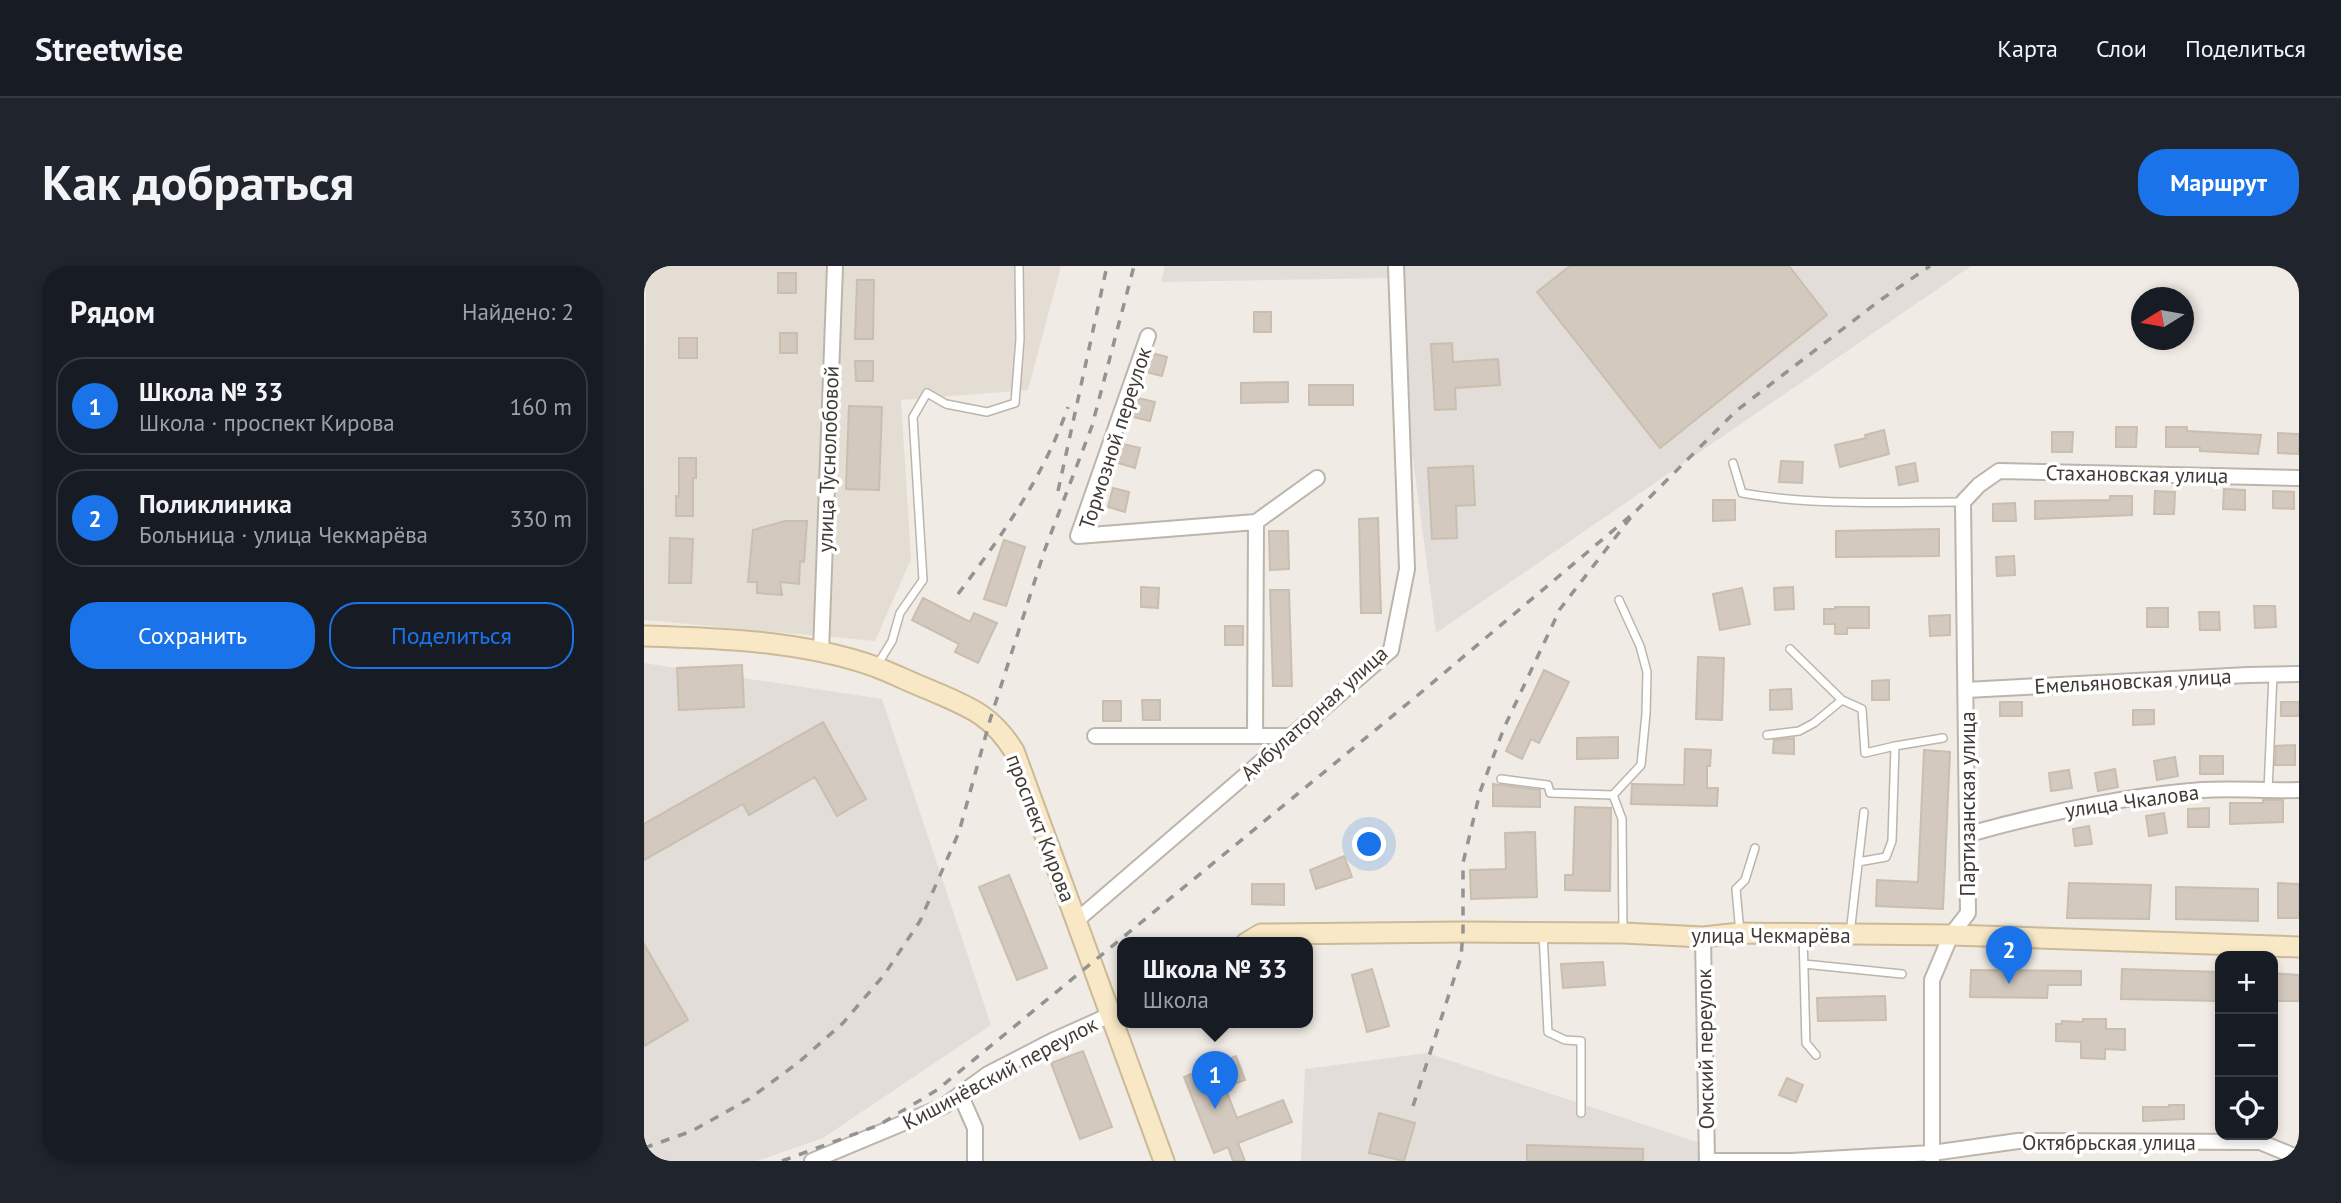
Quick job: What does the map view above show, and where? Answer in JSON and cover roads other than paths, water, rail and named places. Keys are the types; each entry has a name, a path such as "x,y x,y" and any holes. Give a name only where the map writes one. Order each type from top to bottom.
{"street":[{"name":"улица Туснолобовой","path":"821,652 835,266"},
{"name":"Амбулаторная улица","path":"1076,921 1391,650 1407,569 1396,266"},
{"name":"Тормозной переулок","path":"1148,336 1078,536 1256,522"},
{"name":"Стахановская улица","path":"1963,502 1979,485 1999,471 2299,478"},
{"path":"1255,736 1256,522 1317,478"},
{"name":"Партизанская улица","path":"1932,1157 1932,980 1951,935 1968,913 1963,502"},
{"name":"проспект Кирова","path":"644,636 744,641 821,652 876,667 971,708 1002,732 1014,751 1076,921 1116,1012"},
{"name":"Емельяновская улица","path":"1966,690 2299,674"},
{"path":"1095,736 1291,736"},
{"name":"улица Чкалова","path":"1969,834 2099,803 2203,790 2299,790"},
{"name":"улица Чекмарёва","path":"1256,937 1261,934 1543,932 1703,937 1740,933 1850,934 2299,947"},
{"name":"Омский переулок","path":"1703,937 1707,1161"},
{"name":"Кишинёвский переулок","path":"816,1161 944,1107 988,1074 1116,1012"},
{"name":"проспект Кирова","path":"1121,1028 1164,1161"},
{"path":"960,1094 975,1129 975,1161"},
{"name":"Октябрьская улица","path":"1707,1161 1932,1157 2018,1141 2260,1142 2299,1158"}],"lane":[{"path":"876,667 892,641 900,613 923,580 913,417 926,393 946,404 987,412 1015,403 1020,339 1019,266"},
{"path":"1733,463 1742,493 1767,498 1853,502 1963,502"},
{"path":"1501,779 1548,785 1550,793 1613,795 1641,765 1647,672 1640,646 1619,600"},
{"path":"1790,649 1842,700 1862,709 1865,752 1943,738"},
{"path":"2268,791 2273,674"},
{"path":"1767,735 1799,731 1814,723 1842,700"},
{"path":"1858,862 1886,857 1892,841 1895,746"},
{"path":"1613,795 1622,819 1623,933"},
{"path":"1850,934 1864,812"},
{"path":"1740,933 1736,889 1745,880 1755,848"},
{"path":"1543,932 1548,1032 1564,1040 1581,1041 1581,1114"},
{"path":"1803,934 1805,1043 1816,1055"},
{"path":"1804,964 1902,974"}],"railway":[{"path":"1058,491 1107,266"},
{"path":"644,1148 692,1131 749,1099 799,1062 843,1023 884,975 920,921 959,832 990,720 1045,549 1092,426 1134,266"},
{"path":"1413,1106 1461,957 1463,863 1480,792 1504,728 1560,609 1635,512 1736,411 1879,301 1930,266"},
{"path":"958,594 1021,505 1047,457 1068,407"},
{"path":"1123,937 1418,695 1635,512"},
{"path":"782,1161 879,1125 937,1090 1117,942"}],"place":[{"name":"Поликлиника","path":"2009,984"},
{"name":"Школа № 33","path":"1215,1109"}]}
